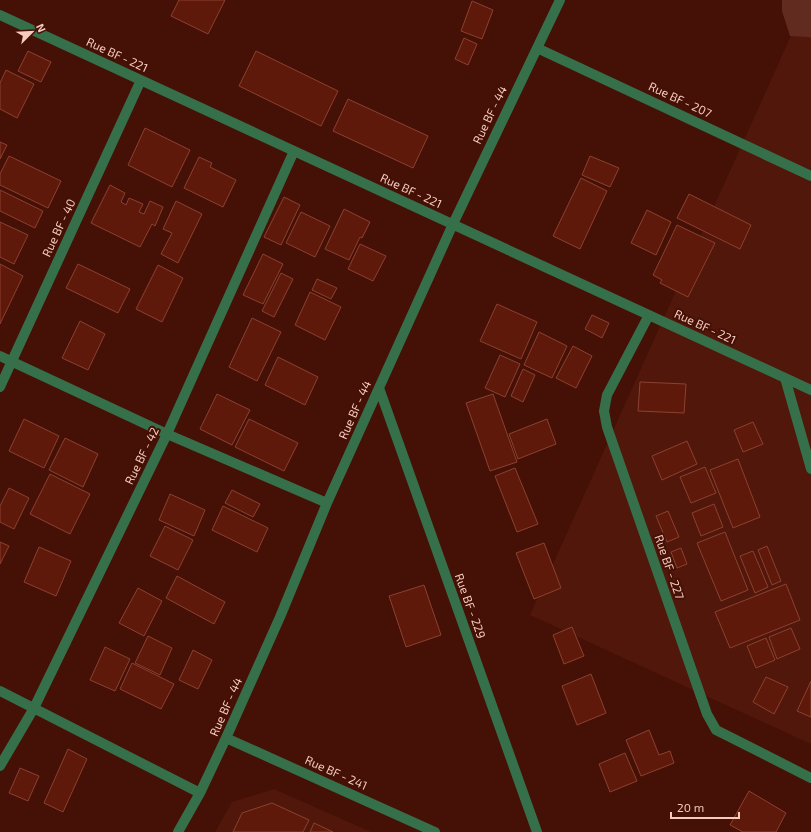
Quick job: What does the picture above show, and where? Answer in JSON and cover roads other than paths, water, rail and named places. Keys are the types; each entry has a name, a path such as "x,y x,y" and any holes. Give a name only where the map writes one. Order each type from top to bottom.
{"street":[{"name":"Rue BF - 44","path":"178,832 200,793 226,738 379,388 453,224 560,0"},
{"name":"Rue BF - 221","path":"0,15 811,390"},
{"name":"Rue BF - 207","path":"537,48 811,176"},
{"name":"Rue BF - 40","path":"0,387 141,80"},
{"name":"Rue BF - 42","path":"0,766 34,708 167,434 294,151"},
{"name":"Rue BF - 227","path":"650,315 607,395 604,411 607,427 704,707 716,730 811,778"},
{"path":"0,356 167,434 328,504"},
{"path":"785,378 811,469"},
{"name":"Rue BF - 229","path":"379,388 537,832"},
{"path":"0,692 200,793"},
{"name":"Rue BF - 241","path":"226,738 435,832"}]}
